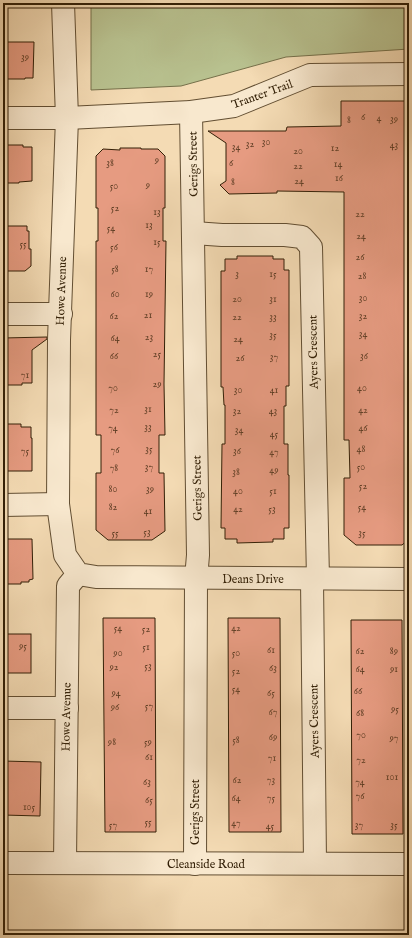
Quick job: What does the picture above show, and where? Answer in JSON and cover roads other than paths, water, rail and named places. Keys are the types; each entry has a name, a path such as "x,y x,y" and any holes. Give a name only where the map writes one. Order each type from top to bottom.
{"street":[{"name":"Howe Avenue","path":"63,3 67,118 59,340 58,504 65,555 87,576 68,586 65,864"},
{"name":"Tranter Trail","path":"3,118 67,118 192,112 234,106 310,76 409,74"},
{"name":"Gerigs Street","path":"192,112 198,555 196,579 195,864"},
{"name":"Ayers Crescent","path":"194,233 222,235 285,235 302,237 312,247 315,579 315,863"},
{"path":"3,314 61,314"},
{"path":"3,505 58,504"},
{"name":"Deans Drive","path":"87,576 196,579 409,579"},
{"path":"3,708 67,708"},
{"name":"Cleanside Road","path":"3,863 409,864"}]}
